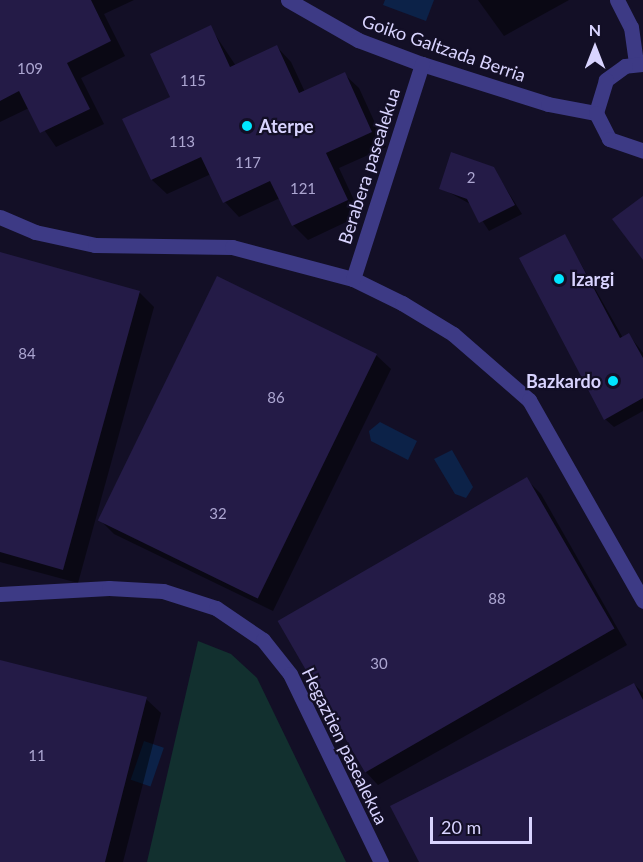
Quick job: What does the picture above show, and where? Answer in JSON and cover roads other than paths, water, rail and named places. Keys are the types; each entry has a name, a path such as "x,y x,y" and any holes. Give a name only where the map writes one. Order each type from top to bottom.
{"street":[{"name":"Goiko Galtzada Berria","path":"288,0 358,40 422,64 548,104 596,112"},
{"path":"617,0 631,27 640,64 606,80 596,112 609,139 643,151"},
{"name":"Berabera pasealekua","path":"353,279 422,64"},
{"path":"0,217 35,232 94,245 232,247 353,279 453,334 529,400 643,601"},
{"name":"Hegaztien pasealekua","path":"0,594 109,588 163,591 216,608 263,640 290,674 381,862"}],"water":[{"path":"385,0 434,0 426,21 383,5"},
{"path":"380,422 417,441 408,460 371,441 369,431"},
{"path":"452,450 473,487 466,498 455,494 434,459"},
{"path":"144,741 164,748 151,787 131,780"}],"place":[{"name":"Aterpe","path":"247,126"},
{"name":"Izargi","path":"559,279"},
{"name":"Bazkardo","path":"613,381"}]}
